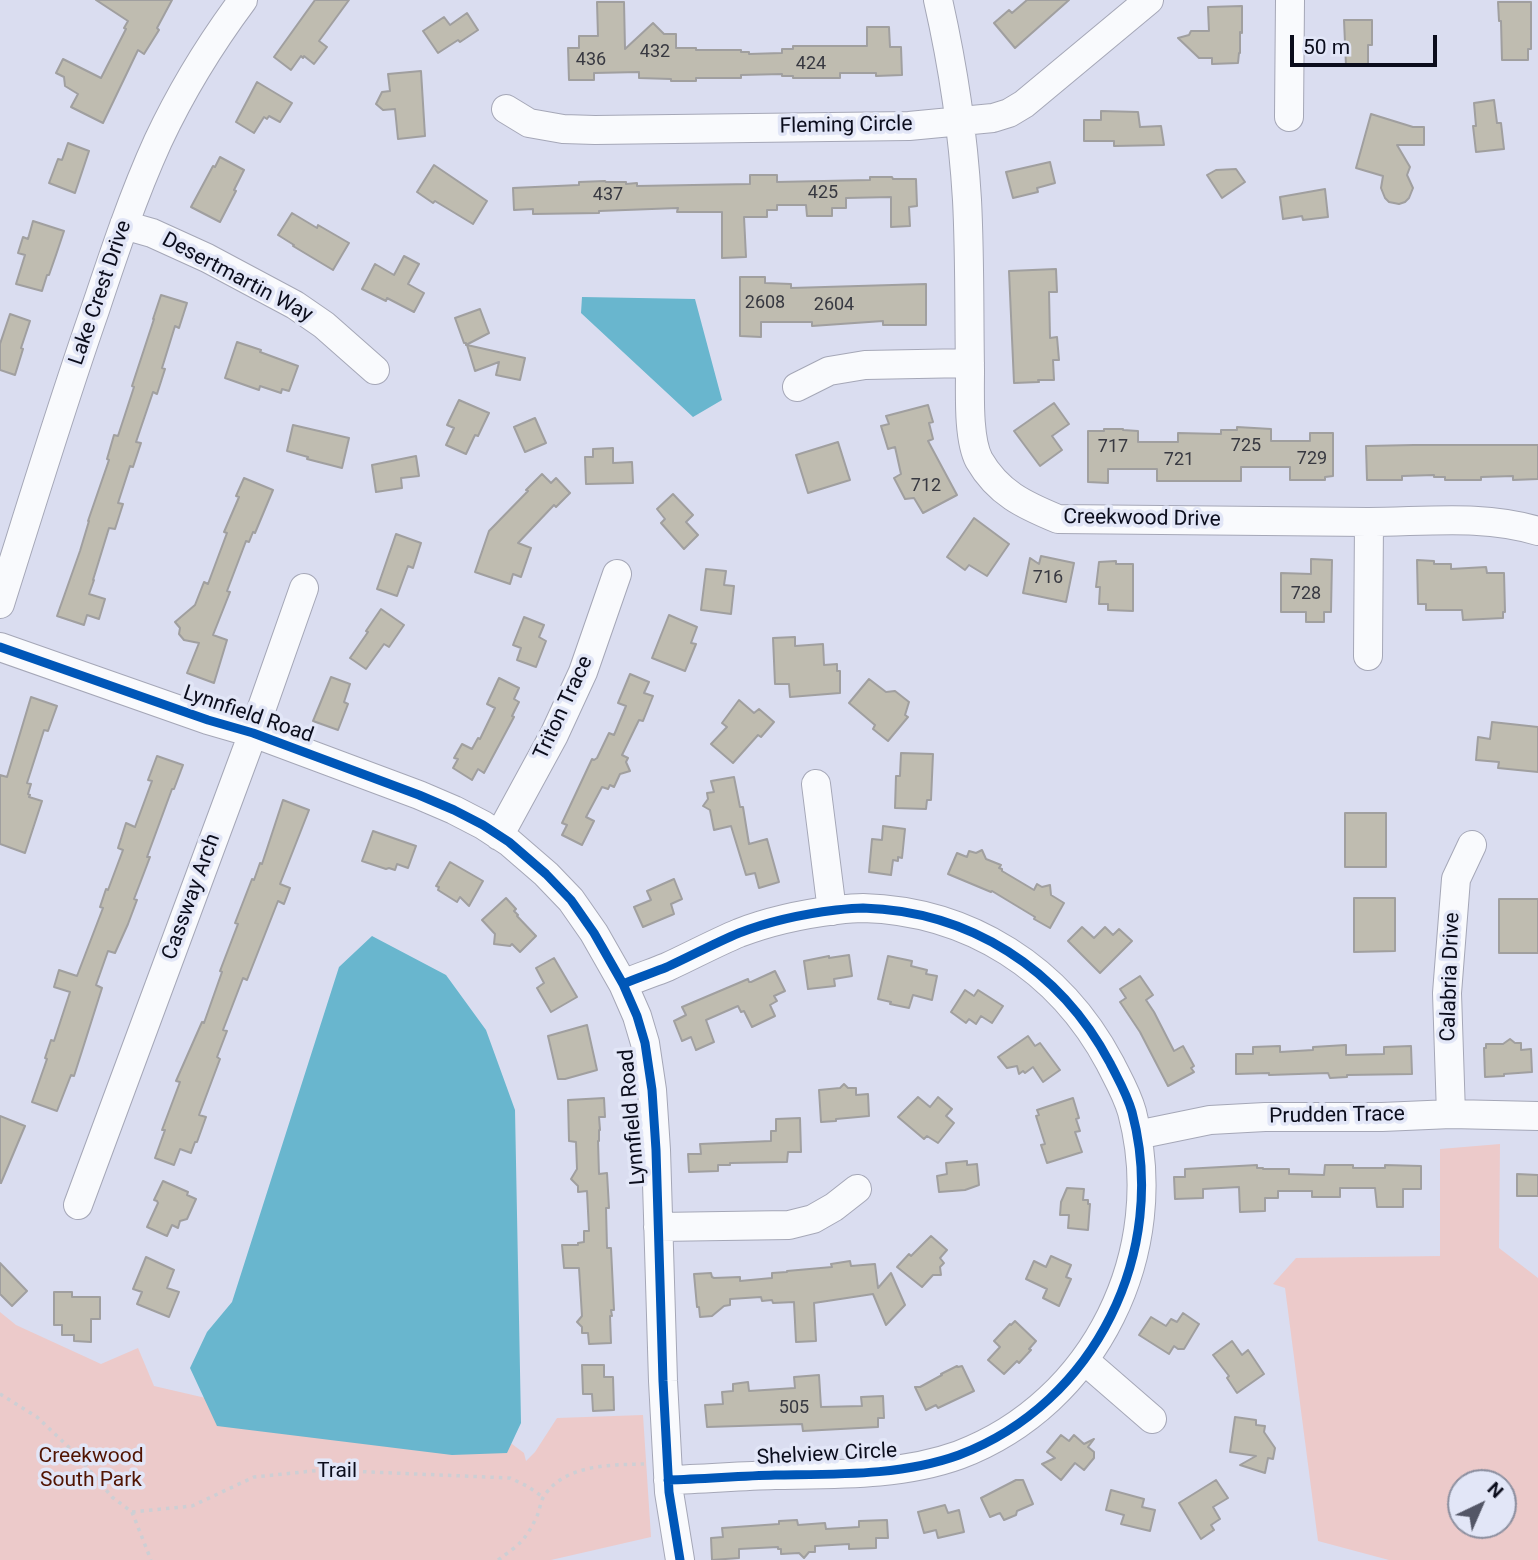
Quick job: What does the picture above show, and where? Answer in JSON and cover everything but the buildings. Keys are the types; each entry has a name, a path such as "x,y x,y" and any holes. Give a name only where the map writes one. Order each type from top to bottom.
{"street":[{"name":"Lake Crest Drive","path":"0,604 79,355 143,176 180,98 243,0"},
{"name":"Creekwood Drive","path":"938,0 956,88 965,160 971,424 978,457 998,486 1026,506 1058,519 1369,522 1465,520 1521,526 1538,531"},
{"name":"Fleming Circle","path":"506,109 529,123 563,129 595,130 909,126 993,118 1017,108 1149,0"},
{"path":"1289,117 1290,0"},
{"name":"Desertmartin Way","path":"124,225 152,233 207,258 295,306 324,325 375,370"},
{"path":"797,387 829,371 865,365 970,363"},
{"path":"1368,656 1369,522"},
{"name":"Triton Trace","path":"499,836 554,735 583,672 617,574"},
{"name":"Cassway Arch","path":"78,1205 304,588"},
{"name":"Lynnfield Road","path":"0,647 208,720 253,733 419,795 483,825 509,842 571,900 594,933 623,984 645,1042 652,1090 656,1150 668,1472 680,1560"},
{"path":"816,784 832,911"},
{"name":"Calabria Drive","path":"1451,1114 1448,967 1456,879 1472,845"},
{"name":"Shelview Circle","path":"623,984 741,932 790,917 860,908 901,911 976,933 1013,953 1043,978 1071,1005 1098,1040 1131,1109 1142,1175 1134,1255 1104,1332 1056,1393 1023,1421 959,1455 905,1469 773,1475 668,1472"},
{"name":"Prudden Trace","path":"1137,1135 1210,1120 1265,1116 1538,1116"},
{"path":"658,1227 789,1224 813,1219 857,1189"},
{"path":"1084,1360 1152,1419"}],"path":[{"path":"0,1394 37,1417 77,1455 112,1497 132,1512 151,1560"},
{"path":"498,1560 523,1542 538,1514 543,1497 558,1482 577,1472 603,1465 668,1472"}],"green space":[{"path":"1500,1144 1499,1248 1538,1278 1538,1560 1389,1560 1318,1541 1285,1288 1273,1284 1296,1258 1440,1256 1440,1149"},
{"name":"Creekwood South Park","path":"0,1312 16,1325 101,1364 138,1348 154,1386 348,1431 504,1438 524,1453 526,1461 557,1418 643,1415 651,1537 551,1560 0,1560"}],"water":[{"path":"582,297 695,299 722,400 693,417 581,313"},
{"path":"372,936 446,975 486,1030 515,1110 521,1423 507,1453 452,1455 217,1426 190,1368 207,1332 232,1302 339,967"}],"cycle path":[{"path":"0,647 208,720 253,733 454,810 509,842 571,900 594,933 623,984 645,1043 652,1090 656,1150 669,1492 680,1560"},
{"path":"623,984 667,967 739,933 799,916 863,908 940,920 1008,951 1038,973 1089,1029 1125,1093 1132,1112 1141,1165 1140,1217 1130,1268 1111,1316 1084,1360 1049,1399 1007,1431 959,1455 914,1467 845,1474 668,1480"}]}
